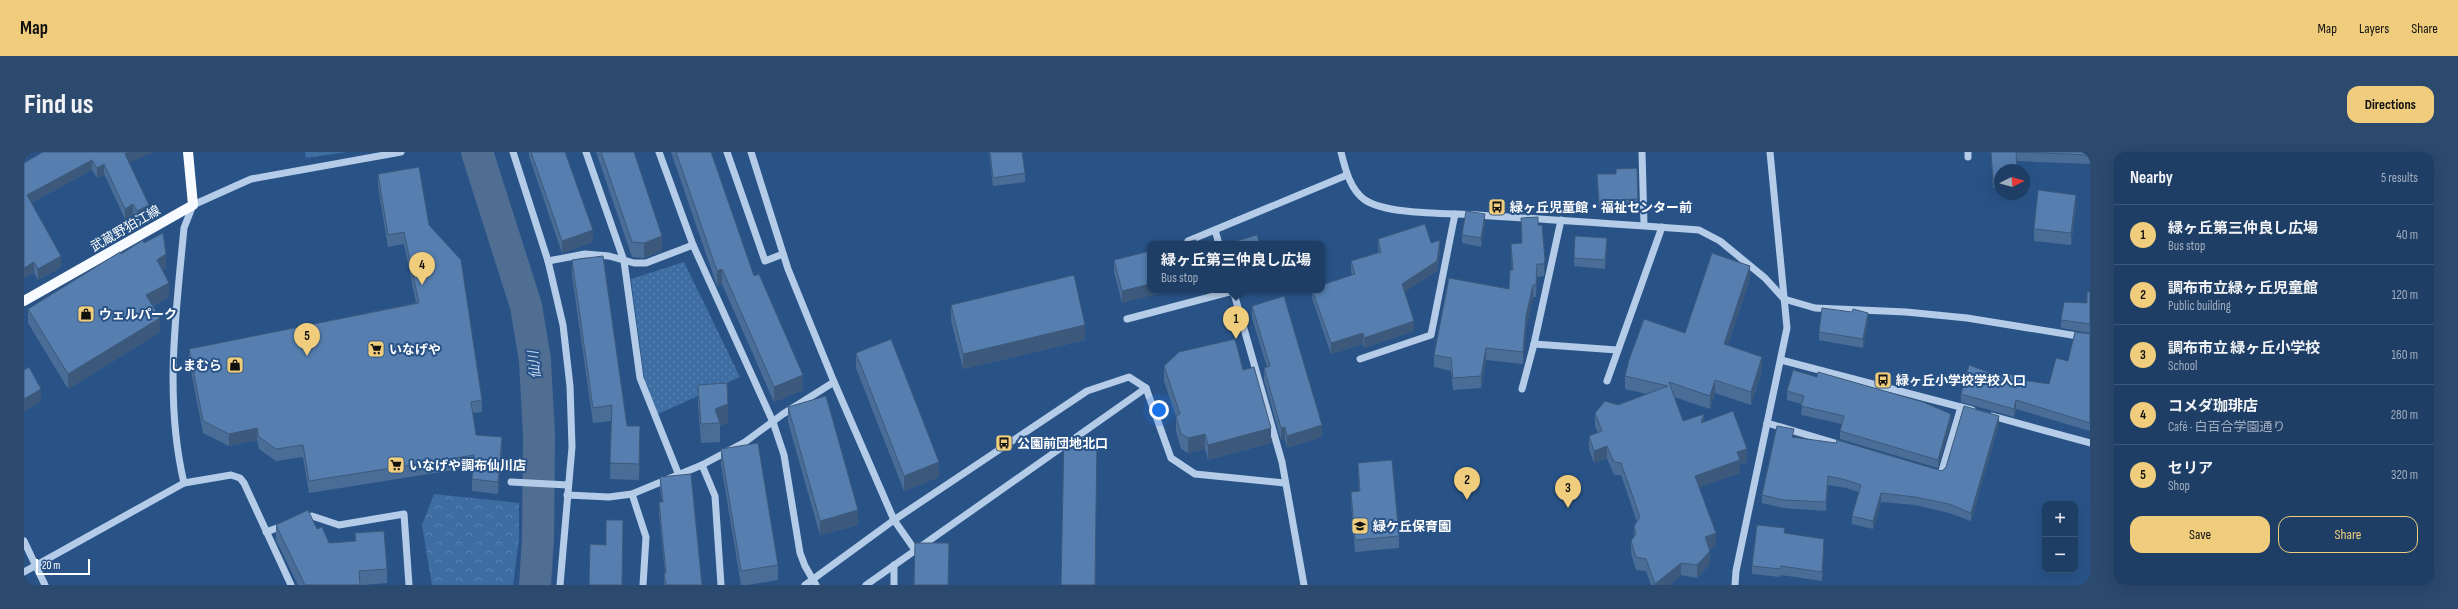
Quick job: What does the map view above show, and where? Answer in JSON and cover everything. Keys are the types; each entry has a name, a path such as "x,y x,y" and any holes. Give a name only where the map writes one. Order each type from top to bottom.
{"main road":[{"path":"188,152 193,205"},
{"name":"武蔵野狛江線","path":"24,301 193,205"}],"street":[{"path":"184,483 175,432 172,378 184,228 193,205 251,179 370,155 401,152"},
{"path":"514,152 548,261 563,325 570,386 572,446 560,585"},
{"path":"586,152 624,261 640,378 678,473"},
{"path":"659,152 693,245 773,422 784,455 800,553 814,583"},
{"path":"727,152 765,261 783,254"},
{"path":"751,152 783,254 834,382 894,520 915,550"},
{"path":"1341,152 1347,175 1363,199 1377,206 1454,214 1644,225 1699,230 1720,241 1765,278 1784,299 1815,308 1906,312 1967,318 2090,338"},
{"path":"1642,152 1644,225"},
{"path":"1735,585 1736,571 1787,328 1770,152"},
{"path":"1188,241 1347,175"},
{"path":"1360,360 1431,335 1454,214"},
{"path":"1522,389 1534,344 1561,220"},
{"path":"1607,381 1662,227"},
{"path":"1215,230 1218,241"},
{"path":"548,261 585,254 609,256 624,261 646,263 693,245"},
{"path":"1126,319 1225,293"},
{"path":"1234,293 1282,462 1284,483 1304,585"},
{"path":"1534,344 1617,350"},
{"path":"1781,360 1976,412"},
{"path":"806,585 814,583 894,520 1087,391 1129,377 1146,388 1171,458 1194,474 1284,483"},
{"path":"567,495 609,497 632,494 678,473 702,465 745,442 834,382"},
{"path":"866,585 1146,388"},
{"path":"1926,470 1941,474 1961,407"},
{"path":"1984,414 2090,443"},
{"path":"1767,423 1850,447"},
{"path":"702,465 714,496 721,585"},
{"path":"24,572 184,483 231,475 240,478 291,585"},
{"path":"512,482 554,486 568,485"},
{"path":"632,494 646,537 644,585"},
{"path":"266,532 312,516 339,525 404,514 409,585"},
{"path":"24,541 44,585"},
{"path":"894,565 894,585"}],"green space":[{"path":"305,152 347,152 306,158"},
{"path":"684,262 740,377 658,414 646,391 631,279"},
{"path":"434,494 519,503 519,539 513,585 432,585 422,525"}],"building":[{"path":"43,152 129,152 125,154 149,205 137,211 133,204 125,209 104,164 97,168 92,160 27,195 61,256 38,269 34,262 24,268 24,163"},
{"path":"531,152 565,152 593,230 562,241"},
{"path":"601,152 634,152 662,236 644,243 632,242"},
{"path":"676,152 711,152 754,276 759,274 803,375 774,387 722,269 717,271"},
{"path":"990,152 1022,152 1025,173 993,178"},
{"path":"1991,152 2016,152 2017,164 1994,164 1993,179"},
{"path":"2016,152 2090,152 2090,155"},
{"path":"419,167 429,225 461,260 482,400 471,402 476,435 502,437 498,482 472,479 474,455 309,481 303,445 276,449 259,437 257,428 229,434 203,421 189,349 419,303 404,232 388,235 378,174"},
{"path":"1637,168 1638,199 1599,201 1597,174 1616,174 1616,169"},
{"path":"2038,190 2076,195 2071,233 2034,229"},
{"path":"1466,211 1485,214 1481,238 1462,235"},
{"path":"1538,217 1538,225 1542,225 1545,260 1544,264 1537,264 1536,285 1533,285 1526,316 1523,352 1486,348 1481,376 1453,378 1451,358 1434,355 1449,278 1509,289 1510,270 1513,270 1511,244 1522,243 1521,218"},
{"path":"1425,224 1431,243 1440,240 1437,261 1402,284 1414,321 1364,338 1363,333 1331,343 1313,293 1325,293 1325,284 1355,274 1351,261 1381,252 1378,239"},
{"path":"163,233 166,254 157,260 169,283 146,295 160,318 68,374 28,309 120,252 121,254 143,240 144,243"},
{"path":"1257,235 1259,241 1236,241"},
{"path":"1575,236 1607,238 1605,260 1574,258"},
{"path":"1147,252 1147,285 1122,291 1114,260"},
{"path":"1712,253 1750,266 1724,344 1762,357 1751,392 1715,380 1710,396 1669,382 1683,421 1704,414 1701,423 1733,411 1747,449 1737,452 1740,460 1695,476 1716,533 1705,537 1710,551 1697,565 1681,563 1655,584 1646,559 1636,557 1631,541 1636,534 1634,526 1640,517 1621,463 1614,462 1607,446 1594,451 1589,436 1602,431 1595,413 1605,401 1618,405 1668,386 1625,376 1629,360 1644,319 1685,333"},
{"path":"603,256 627,426 640,426 639,464 610,463 612,405 593,408 572,260"},
{"path":"1074,275 1085,325 963,354 951,305"},
{"path":"2087,292 2090,292 2090,324 2061,320 2064,302 2087,303"},
{"path":"1284,296 1322,425 1287,436 1285,427 1281,428 1264,368 1270,366 1252,306"},
{"path":"1822,308 1852,312 1853,309 1868,313 1863,339 1819,332"},
{"path":"2075,332 2090,334 2090,423 2016,400 2014,409 1961,394 1969,365 2004,378 2006,373 2022,378 2022,380 2049,384 2056,358 2068,361"},
{"path":"891,339 939,462 904,476 856,353"},
{"path":"1235,339 1243,370 1254,367 1271,428 1208,445 1205,434 1188,438 1181,434 1176,416 1180,414 1164,366 1179,352"},
{"path":"29,367 41,389 24,399 24,370"},
{"path":"1793,370 1817,377 1818,372 1923,402 1951,414 1938,460 1840,431 1844,416 1801,406 1804,396 1787,391"},
{"path":"727,383 728,404 715,409 720,423 701,424 698,385"},
{"path":"826,396 858,510 820,521 788,407"},
{"path":"1964,406 1999,416 1971,513 1949,504 1915,497 1881,493 1873,521 1852,516 1861,485 1828,476 1826,502 1783,500 1762,495 1777,426 1794,429 1792,437 1836,443 1837,440 1942,471 1946,467"},
{"path":"1064,437 1097,437 1095,585 1061,585"},
{"path":"758,443 778,565 741,571 721,449"},
{"path":"1392,460 1399,536 1355,540 1351,492 1360,491 1358,463"},
{"path":"691,474 702,585 666,585 659,502 663,502 660,477"},
{"path":"308,510 317,529 322,527 329,543 356,541 355,533 384,531 387,569 359,571 360,585 305,585 276,525"},
{"path":"606,520 623,520 622,585 589,585 590,544 606,545"},
{"path":"1757,525 1785,528 1784,533 1824,539 1822,572 1781,566 1780,569 1752,566"},
{"path":"915,543 949,543 948,585 914,585"}],"waterway":[{"name":"仙川","path":"477,152 526,306 535,360 539,436 538,539 535,585"}],"place":[{"name":"緑ヶ丘児童館・福祉センター前","path":"1497,207"},
{"name":"コメダ珈琲店","path":"422,285"},
{"name":"ウェルパーク","path":"86,314"},
{"name":"緑ヶ丘第三仲良し広場","path":"1236,339"},
{"name":"いなげや","path":"376,349"},
{"name":"セリア","path":"307,356"},
{"name":"しまむら","path":"235,365"},
{"name":"緑ヶ丘小学校学校入口","path":"1883,380"},
{"name":"公園前団地北口","path":"1004,443"},
{"name":"いなげや調布仙川店","path":"396,465"},
{"name":"調布市立緑ヶ丘児童館","path":"1467,500"},
{"name":"調布市立 緑ヶ丘小学校","path":"1568,508"},
{"name":"緑ケ丘保育園","path":"1360,526"}]}
